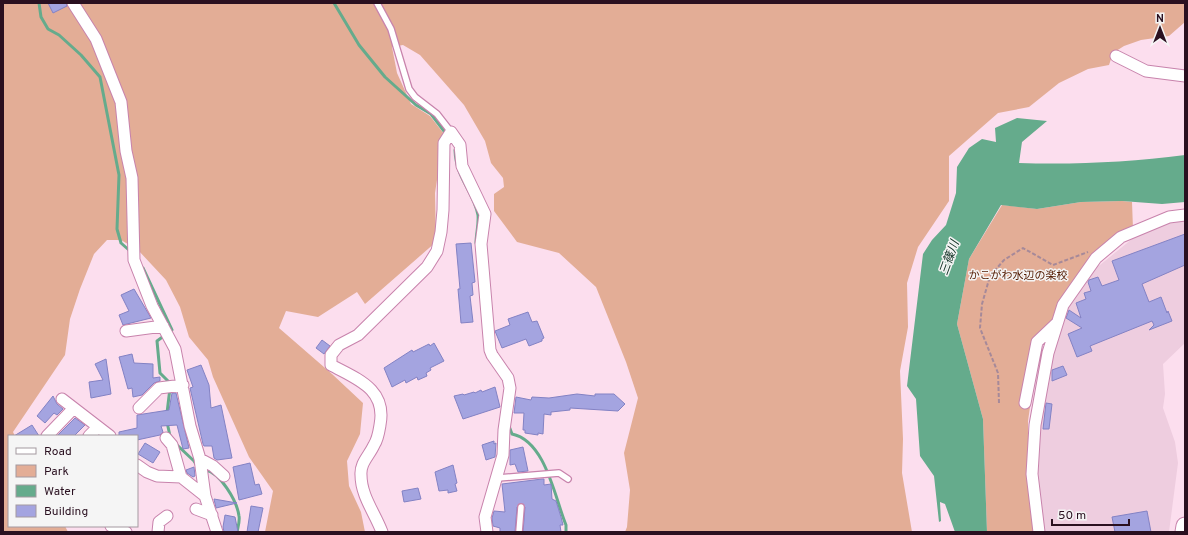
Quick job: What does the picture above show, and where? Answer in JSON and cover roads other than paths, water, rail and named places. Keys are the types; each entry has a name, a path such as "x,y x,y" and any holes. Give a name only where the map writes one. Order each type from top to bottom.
{"main road":[{"path":"1184,532 1185,526"}],"street":[{"path":"73,3 96,39 121,102 132,178 134,260 149,299 175,349 190,426 200,459 205,496 217,532"},
{"path":"1116,56 1146,71 1185,76"},
{"path":"382,532 362,487 360,474 362,466 375,445 382,410 379,400 368,387 331,365 331,355 339,345 358,335 427,267 437,251 441,232 448,137 460,145 462,166 485,214 481,244 490,350 508,378 510,388 504,430 504,455 485,517 487,532"},
{"path":"1039,532 1032,474 1035,425 1048,353 1063,305 1096,258 1120,237 1169,217 1185,215"},
{"path":"1025,402 1037,342 1058,322"},
{"path":"126,331 163,326"},
{"path":"138,408 159,388 183,386"},
{"path":"62,399 73,408 93,432 106,435"},
{"path":"49,435 73,408"},
{"path":"166,438 172,446 181,477 205,496"},
{"path":"200,459 213,466 224,476"},
{"path":"138,465 147,472 157,476 181,477"},
{"path":"196,509 212,515"},
{"path":"158,532 159,522 167,516"},
{"path":"114,527 126,532"}],"lane":[{"path":"377,3 391,29 409,89 415,97 437,114 448,137"},
{"path":"498,478 559,473 568,479"},
{"path":"519,532 521,507"}],"water":[{"name":"三篠川","path":"1017,118 1047,121 1022,142 1019,163 1060,164 1102,162 1185,155 1185,202 1162,204 1122,201 1081,202 1037,209 1001,205 969,259 957,324 983,419 987,532 955,532 945,504 940,502 941,521 939,522 934,476 920,456 916,399 907,386 923,254 932,240 946,225 956,193 957,167 969,148 982,139 996,142 995,128"}],"waterway":[{"path":"39,3 41,17 48,29 59,35 81,55 100,77 119,175 117,229 121,243 130,251"},
{"path":"334,3 359,45 385,77 416,105 431,114 447,135"},
{"path":"455,150 458,169 476,206 478,215 476,243"},
{"path":"143,268 172,330 157,341 160,373 170,383"},
{"path":"167,413 170,388"},
{"path":"167,422 170,436"},
{"path":"509,426 512,434 524,439 533,448 548,472 566,525 566,532"},
{"path":"176,444 194,461 197,466"},
{"path":"205,470 211,472 222,481 231,495 238,510 239,516 237,532"}],"park label":[{"name":"かこがわ水辺の楽校","path":"1018,276"}]}
